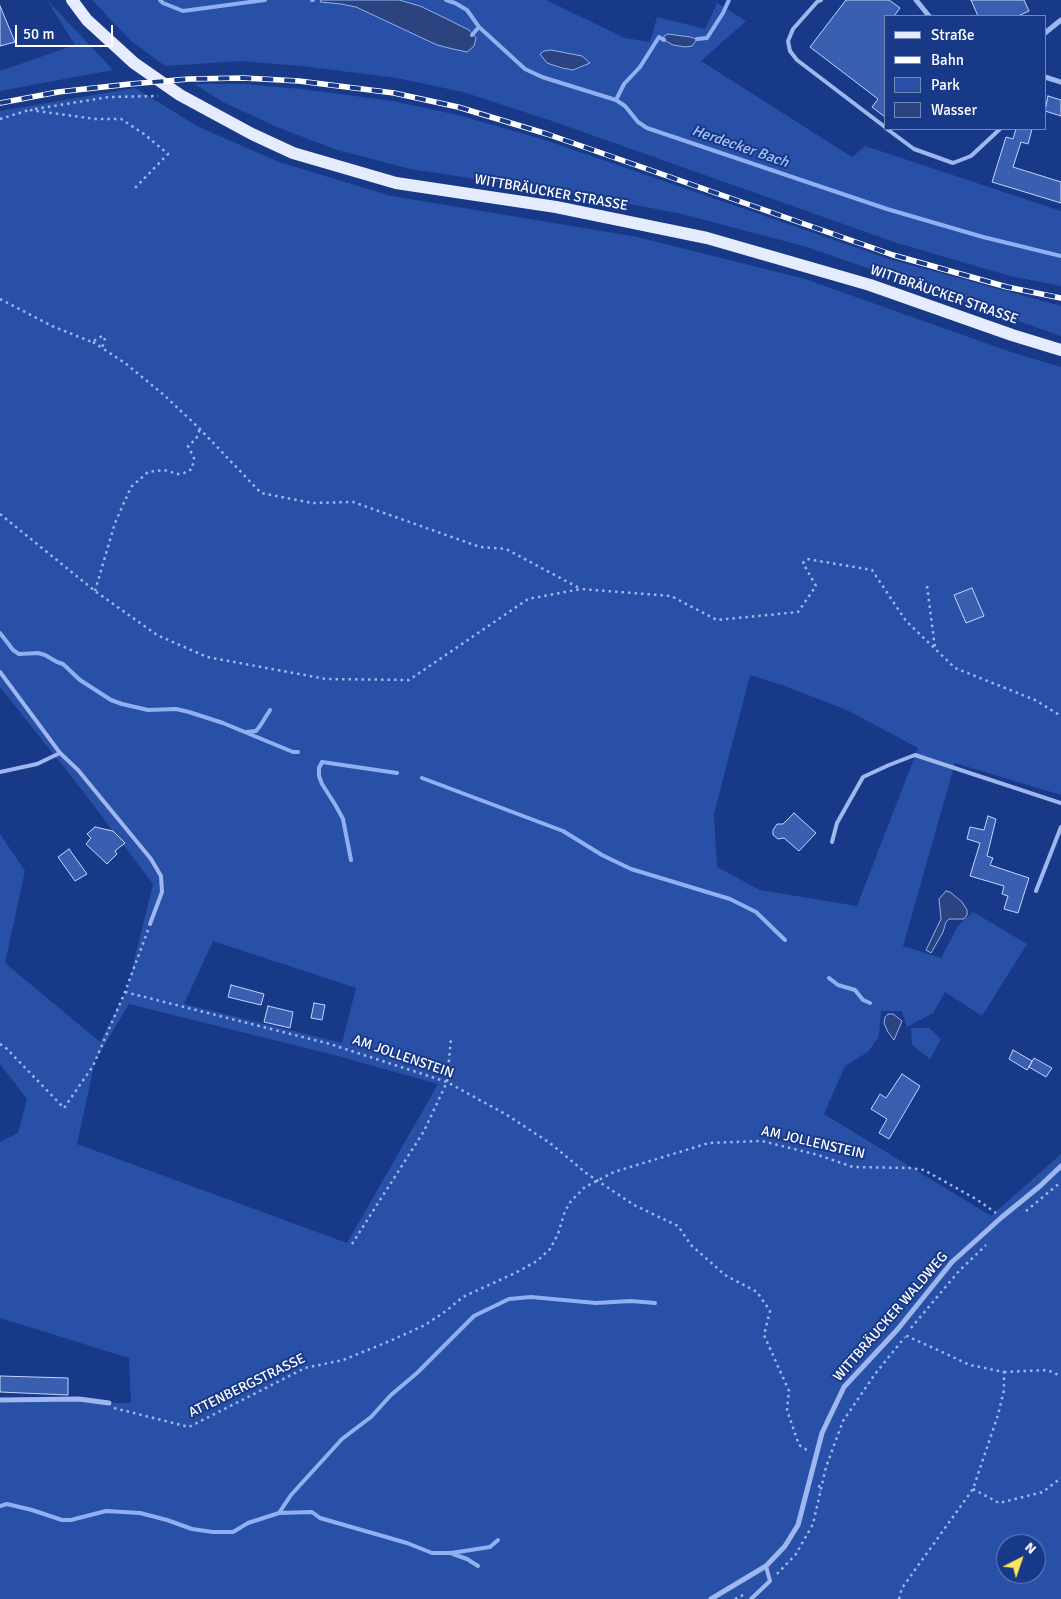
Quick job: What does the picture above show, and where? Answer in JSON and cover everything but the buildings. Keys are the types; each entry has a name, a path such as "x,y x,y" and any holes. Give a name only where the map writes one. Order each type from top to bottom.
{"main road":[{"name":"WITTBRÄUCKER STRASSE","path":"72,0 86,20 134,63 180,94 252,134 293,153 396,183 556,207 707,238 870,285 1012,335 1061,350"}],"street":[{"path":"916,0 928,15"},
{"path":"1046,32 1061,20"},
{"path":"1046,77 1061,82"},
{"name":"WITTBRÄUCKER WALDWEG","path":"711,1599 766,1566 785,1546 798,1526 822,1433 844,1387 897,1330 952,1262 1061,1166"},
{"path":"0,1400 79,1399 108,1404"}],"lane":[{"path":"821,0 793,29 788,41 790,51 797,60 884,126"},
{"path":"889,130 914,150 953,163 971,156 999,130"},
{"path":"0,672 60,753 84,777 151,859 161,876 162,892 150,924"},
{"path":"0,772 37,764 60,753"},
{"path":"832,842 837,823 863,777 889,765 916,756 1061,803"},
{"path":"1036,891 1061,826"},
{"path":"751,1599 770,1581 766,1566"}],"path":[{"path":"0,119 30,110 110,97 180,94"},
{"path":"30,110 95,118 121,119 144,134 168,154 133,190"},
{"path":"0,299 52,326 92,342 125,364 164,395 200,429 261,493 312,504 353,502 480,547 506,549 581,589"},
{"path":"92,342 102,336 105,338 102,348"},
{"path":"94,591 115,523 131,487 148,472 164,470 178,474 192,469 194,458 188,446 196,439 200,429"},
{"path":"0,514 94,591 157,635 207,657 326,679 409,680 528,599 581,589 671,596 717,620 798,612 816,586 803,563 807,559 872,570 906,621 954,668 1035,700 1061,716"},
{"path":"927,586 935,649"},
{"path":"0,1044 64,1108 93,1066 125,992 150,924"},
{"name":"AM JOLLENSTEIN","path":"125,992 330,1044 447,1082 507,1114 550,1143 586,1173 598,1180 614,1172 709,1143 762,1141 818,1155 853,1167 924,1170 976,1199 1002,1217"},
{"path":"352,1244 424,1131 447,1082 451,1038"},
{"path":"598,1180 634,1205 678,1226 691,1245 725,1275 757,1292 770,1311 764,1335 789,1391 788,1410 799,1445 815,1456"},
{"name":"ATTENBERGSTRASSE","path":"108,1404 189,1427 305,1368 343,1360 425,1325 463,1297 537,1261 550,1249 558,1234 564,1211 571,1201 586,1187 598,1180"},
{"path":"820,1492 826,1467 843,1422 875,1374 960,1271 987,1245"},
{"path":"897,1330 906,1336 970,1365 1004,1372 1047,1370 1061,1376"},
{"path":"899,1599 902,1588 973,1489 998,1415 1004,1390 1004,1372"},
{"path":"973,1489 999,1503 1043,1492 1061,1478"}],"green space":[{"path":"47,0 113,70 0,91 0,71 75,45"},
{"path":"92,0 546,0 625,38 650,42 657,17 705,29 717,3 746,21 701,61 852,157 865,146 1061,211 1061,286 1010,276 897,243 552,121 463,92 397,78 301,66 242,61 165,66 130,40"},
{"path":"194,84 245,84 393,101 458,115 545,140 892,260 1061,306 1061,336 807,247 678,213 563,192 410,169 334,149 277,127 225,103"},
{"path":"135,88 199,127 279,162 391,196 637,237 805,279 1008,351 1061,367 1061,795 955,763 903,946 941,958 958,926 973,912 1027,944 982,1016 945,992 933,1013 907,1027 902,1011 881,1011 879,1036 868,1052 845,1066 824,1114 991,1216 1061,1154 1061,1599 0,1599 0,1400 79,1399 109,1403 131,1403 129,1358 0,1318 0,1142 18,1133 27,1099 0,1064 0,834 25,871 5,963 100,1042 127,990 153,884 82,790 0,687 0,111","holes":["750,675 847,710 918,748 857,906 760,890 717,867 714,814","213,941 356,988 342,1043 184,1004","129,1004 338,1056 438,1084 347,1243 77,1144 95,1061"]},
{"path":"911,1028 929,1028 941,1039 930,1059 912,1045"}],"water":[{"path":"321,0 399,0 420,6 469,30 476,38 474,46 467,52 437,45 356,7 320,2"},
{"path":"668,34 697,39 692,46 673,45 664,40 664,36"},
{"path":"551,50 582,56 590,63 573,70 547,63 540,54"},
{"path":"946,891 962,902 967,910 967,915 964,919 949,919 946,922 943,932 931,953 926,950 941,919 939,899"},
{"path":"888,1014 893,1014 902,1021 894,1040 884,1023 885,1017"}],"waterway":[{"name":"Herdecker Bach","path":"160,0 183,11 265,0"},
{"name":"Herdecker Bach","path":"446,0 467,10 479,27 525,69 542,77 616,100 625,106 638,122 647,128 887,209 983,237 1061,256"},
{"path":"697,39 707,38 729,0"},
{"path":"472,35 479,27"},
{"path":"616,100 624,84 640,67 659,37 664,40"},
{"path":"0,633 13,650 19,654 38,653 45,655 63,664 80,680 111,700 148,710 176,709 189,712 223,723 293,752 298,752"},
{"path":"246,732 256,731 270,710"},
{"path":"351,860 343,819 319,776 319,768 322,762 397,773"},
{"path":"422,778 563,831 602,855 631,869 730,899 756,912 785,940"},
{"path":"829,978 838,985 855,990 863,1000 870,1003"},
{"path":"279,1513 291,1495 342,1439 371,1417 391,1395 417,1373 474,1316 509,1299 531,1297 596,1303 631,1301 655,1303"},
{"path":"0,1506 7,1504 62,1520 71,1520 106,1511 140,1513 192,1529 213,1532 233,1532 248,1523 279,1513 312,1512 320,1518 407,1543 432,1553 451,1553 490,1547 498,1540"},
{"path":"453,1554 467,1559 478,1566"}],"railway":[{"path":"0,103 58,92 189,79 243,78 299,81 394,93 458,107 547,134 893,255 1007,287 1061,298"}]}
